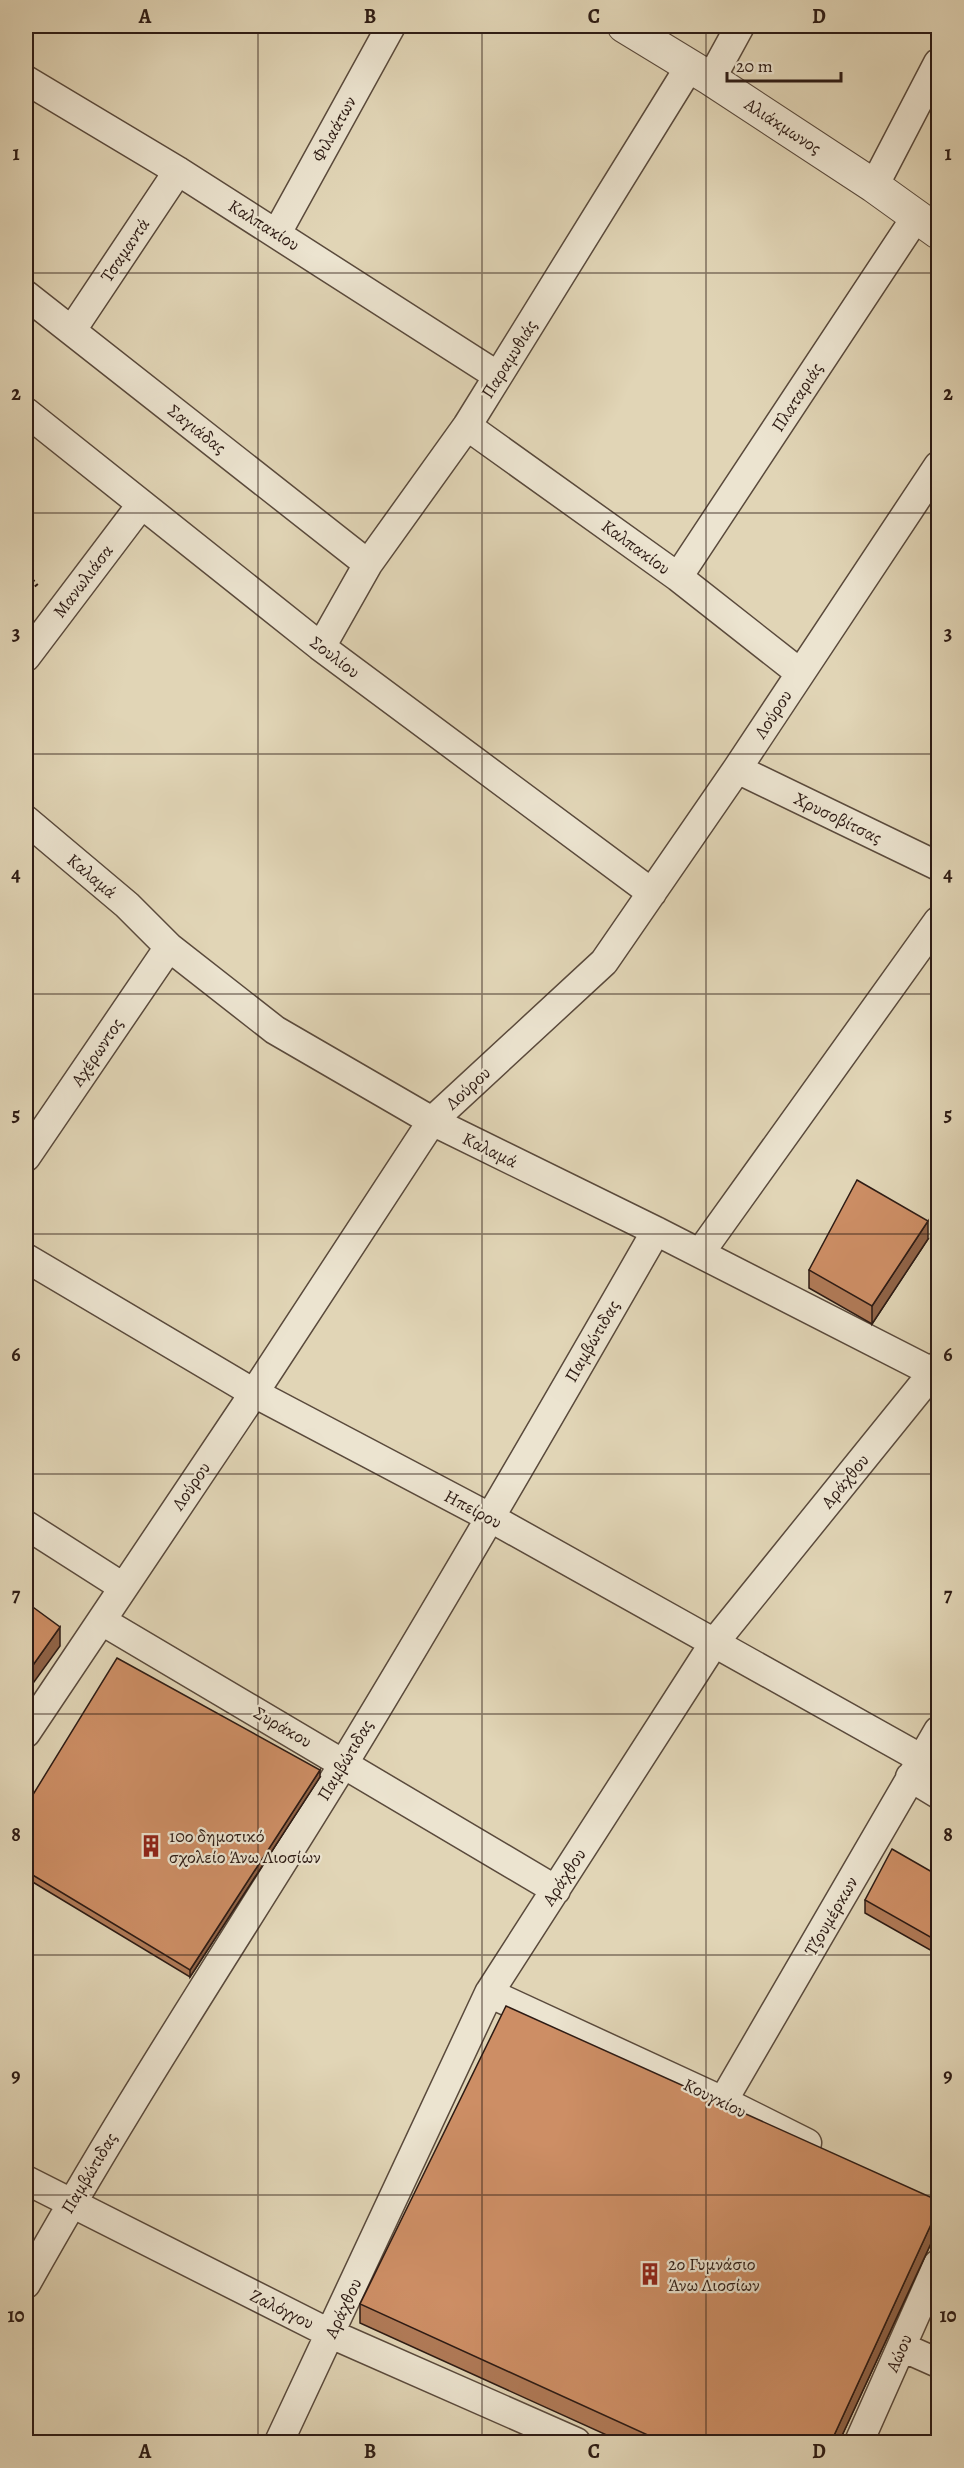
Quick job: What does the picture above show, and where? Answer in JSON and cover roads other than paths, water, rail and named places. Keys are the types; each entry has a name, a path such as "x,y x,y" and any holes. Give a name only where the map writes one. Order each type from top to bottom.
{"street":[{"name":"Φιλαάτων","path":"277,233 391,26"},
{"name":"Αλιάκμωνος","path":"624,26 701,72 874,186 927,224"},
{"name":"Παραμυθιάς","path":"321,647 368,564 467,426 701,72 740,26"},
{"path":"874,186 939,63"},
{"name":"Καλπακίου","path":"26,80 277,233 498,376"},
{"name":"Τσαμαντά","path":"72,330 178,171"},
{"name":"Πλαταριάς","path":"678,576 927,224"},
{"name":"Σαγιάδας","path":"26,295 368,564"},
{"name":"Σουλίου","path":"26,412 321,647 652,893"},
{"name":"Καλπακίου","path":"467,426 678,576 800,673"},
{"name":"Λούρου","path":"26,1732 254,1393 432,1121 604,963 737,769 939,466"},
{"name":"Μανωλιάσα","path":"26,657 141,505"},
{"name":"Χρυσοβίτσας","path":"737,769 939,866"},
{"name":"Καλαμά","path":"26,820 127,905 169,947 274,1030 432,1121 937,1371"},
{"path":"700,1253 939,921"},
{"name":"Αχέρωντος","path":"26,1157 169,947"},
{"name":"Παμβώτιδας","path":"26,2283 70,2204 344,1763 491,1518 656,1231"},
{"name":"Ηπείρου","path":"26,1258 254,1393 491,1518 714,1643 916,1768 939,1794"},
{"name":"Αράχθου","path":"279,2442 489,1993 714,1643 937,1371"},
{"path":"26,1525 123,1587"},
{"name":"Συράκου","path":"102,1621 556,1890"},
{"name":"Τζουμέρκων","path":"723,2101 939,1731"},
{"name":"Κουγκίου","path":"489,1993 723,2101 826,2153"},
{"name":"Ζαλόγγου","path":"26,2180 331,2334 576,2442"},
{"name":"Αώου","path":"859,2442 939,2264"},
{"path":"902,2347 939,2363"}],"place":[{"name":"10ο δημοτικό σχολείο Άνω Λιοσίων","path":"151,1846"},
{"name":"2ο Γυμνάσιο Άνω Λιοσίων","path":"650,2274"}]}
